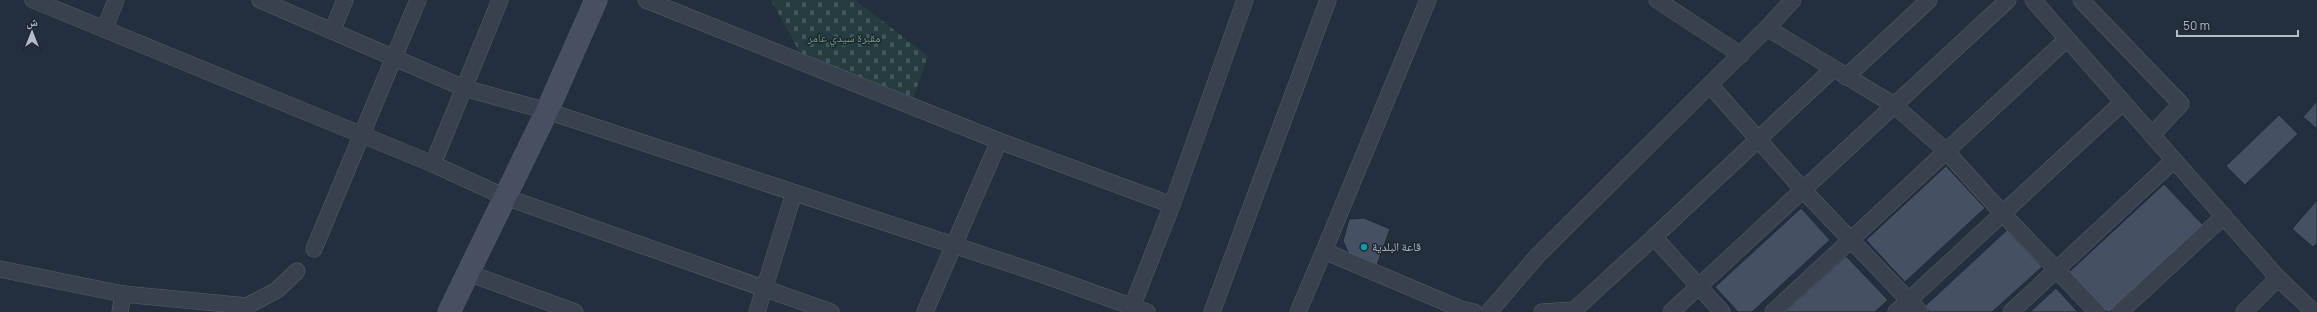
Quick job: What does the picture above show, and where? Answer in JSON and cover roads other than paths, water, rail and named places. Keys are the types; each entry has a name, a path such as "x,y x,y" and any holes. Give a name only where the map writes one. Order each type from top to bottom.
{"main road":[{"path":"449,312 547,111 596,0"}],"street":[{"path":"33,0 105,28 433,164 505,197 831,312"},
{"path":"105,28 116,0"},
{"path":"332,31 345,0"},
{"path":"314,249 418,0"},
{"path":"433,164 500,0"},
{"path":"646,0 999,141 1172,205"},
{"path":"263,1 464,88 547,111 954,246 1136,310 1245,0"},
{"path":"1212,312 1328,0"},
{"path":"1298,312 1428,0"},
{"path":"1657,0 1740,55"},
{"path":"1489,312 1538,255 1767,28 1793,0"},
{"path":"1542,312 1573,311 1757,140 1929,0"},
{"path":"1671,312 2008,0"},
{"path":"2081,0 2181,104 2152,135"},
{"path":"2038,2 2067,39 2278,278 2314,312"},
{"path":"1767,28 1894,106 1946,151 2003,214 2097,312"},
{"path":"1773,312 2067,39"},
{"path":"1710,85 1757,140 1803,190 1852,239 1920,312"},
{"path":"1896,312 2123,102"},
{"path":"925,312 999,141"},
{"path":"2011,312 2174,160"},
{"path":"758,312 794,193"},
{"path":"2120,312 2224,216"},
{"path":"1654,237 1722,312"},
{"path":"1324,251 1461,309 1474,312"},
{"path":"0,269 123,294 246,309 277,290 297,271"},
{"path":"468,273 575,312"},
{"path":"2244,312 2278,278"},
{"path":"120,312 123,294"}],"place":[{"name":"قاعة البلدية","path":"1364,247"}],"park label":[{"name":"مقبرة سيدي عامر","path":"844,38"}]}
